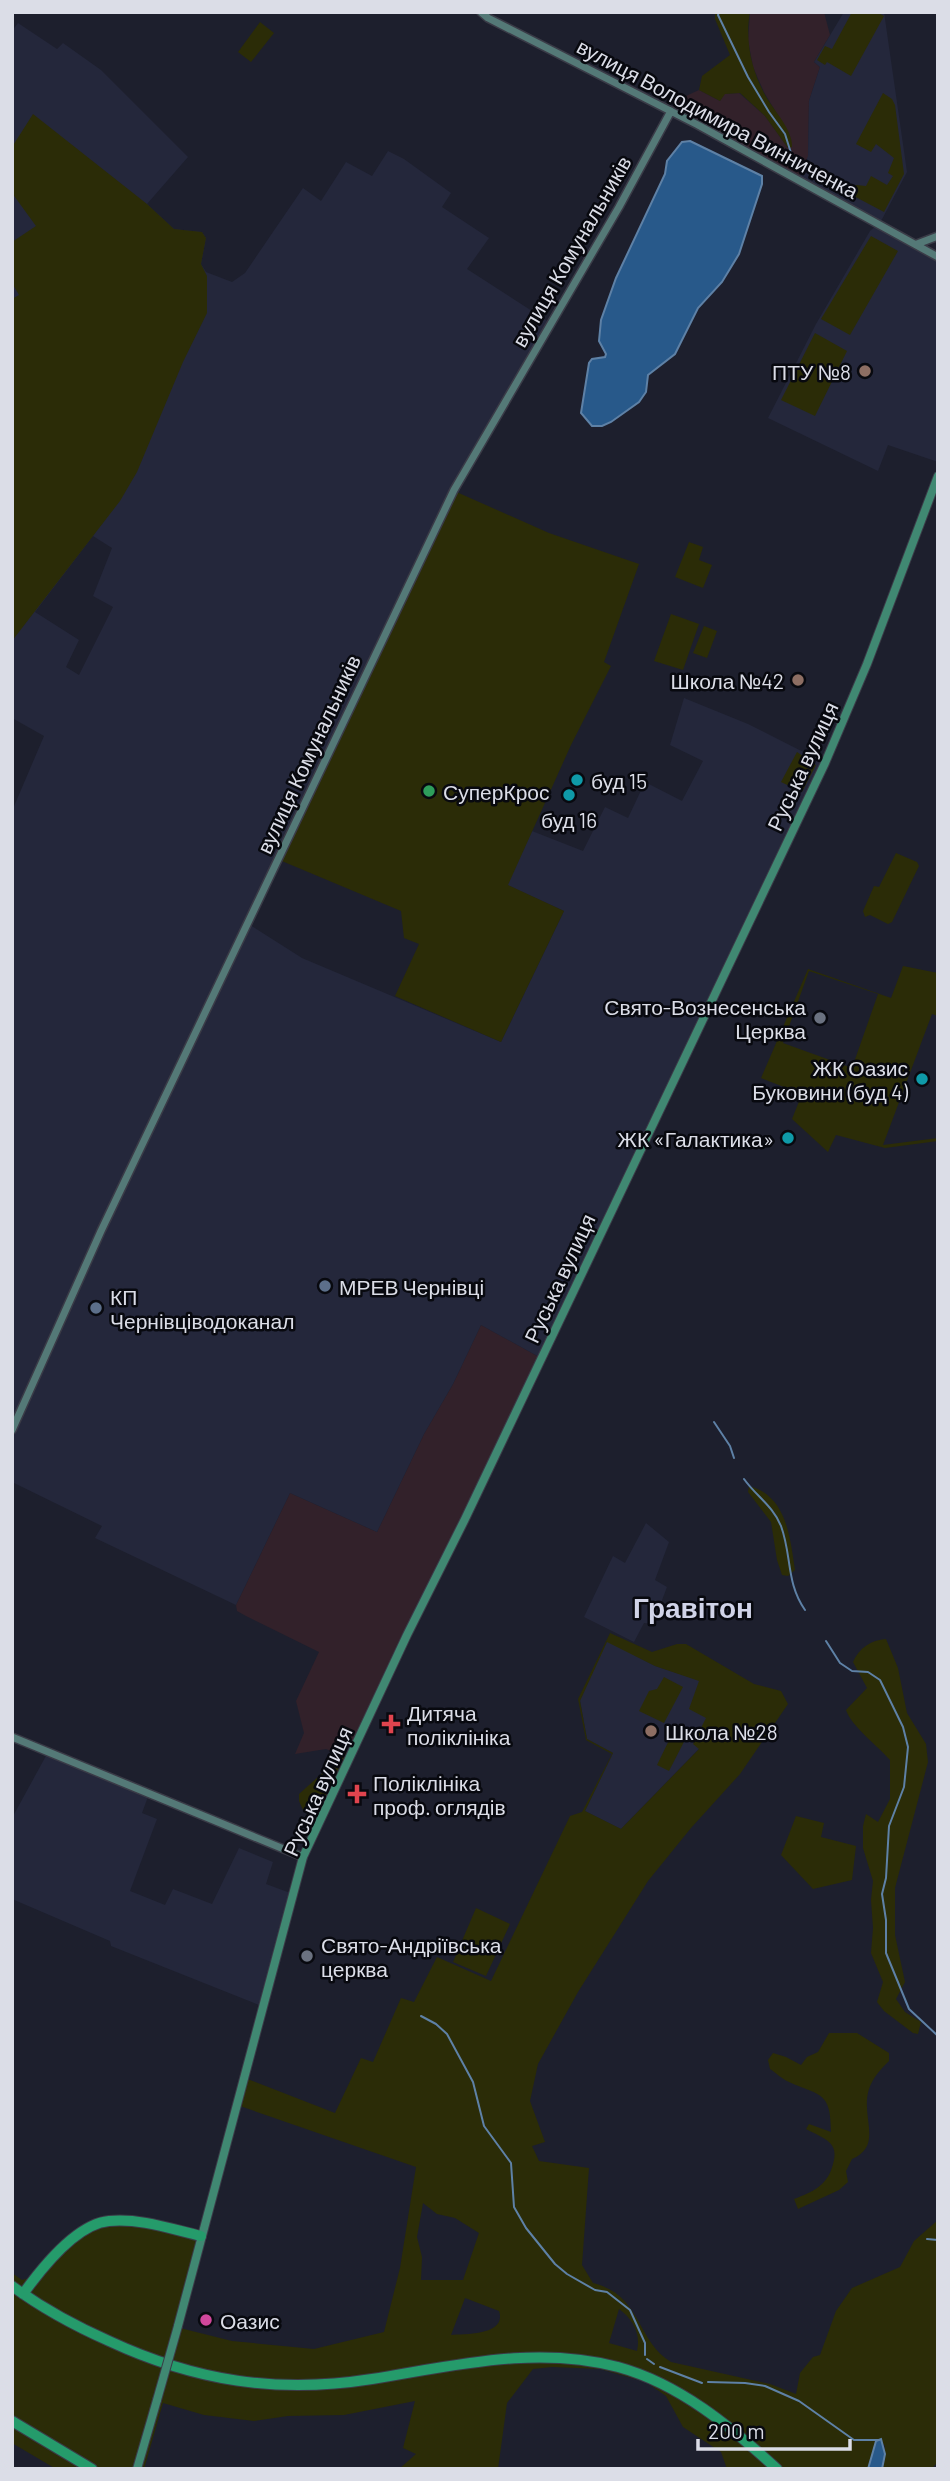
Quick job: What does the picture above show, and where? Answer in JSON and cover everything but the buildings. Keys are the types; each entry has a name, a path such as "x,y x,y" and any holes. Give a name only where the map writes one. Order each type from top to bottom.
{"highway":[{"path":"23,2294 68,2242 95,2224 106,2221 139,2221 201,2236"},
{"path":"12,2286 80,2327 139,2355 234,2382 288,2386 324,2384 518,2357 558,2357 601,2363 648,2379 689,2399 751,2445 777,2469"},
{"path":"12,2421 92,2469"}],"main road":[{"name":"Руська вулиця","path":"137,2469 178,2326 303,1857 825,763 867,663 938,476"}],"street":[{"name":"вулиця Володимира Винниченка","path":"481,12 671,111 938,257"},
{"name":"вулиця Комунальників","path":"12,1430 112,1206 454,490 619,207 671,111"},
{"path":"917,244 938,236"},
{"path":"12,1737 303,1857"}],"shaded area":[{"path":"715,12 750,12 750,54 756,74 764,93 789,133 792,147 788,148 765,116 740,93 725,94 720,101 699,90 702,76 730,55 715,19"},
{"path":"750,12 824,12 830,35 814,62 820,67 809,101 808,157 799,178 671,110 675,101 699,90 720,101 724,94 739,93 765,116 788,148 790,136 764,92 753,67 748,40"},
{"name":"ПТУ №8","path":"844,12 884,12 907,172 880,223 938,257 938,462 888,445 878,471 768,418 816,324 870,231 879,223 799,178 808,156 809,101 820,67 814,62"},
{"path":"852,12 877,12 884,16 851,76 827,62 825,65 817,60 825,46 832,49"},
{"path":"260,22 274,33 251,62 238,52"},
{"path":"18,23 57,49 63,43 101,70 188,157 147,204 174,229 202,232 206,238 201,264 206,272 232,282 245,273 303,188 321,201 346,162 372,176 388,151 404,159 451,193 442,207 489,238 467,269 549,322 452,490 247,923 302,958 501,1042 564,911 507,885 532,831 583,851 605,807 628,818 645,782 682,801 703,761 670,745 684,698 748,724 825,763 541,1358 481,1325 377,1532 290,1493 236,1605 95,1538 102,1526 12,1482 12,811 44,736 12,718 12,31","holes":["93,536 112,548 93,596 113,607 79,675 66,667 79,640 35,612"]},
{"path":"883,93 892,99 895,105 904,174 884,212 848,193 856,185 866,186 871,176 887,185 893,176 888,173 894,158 876,144 871,152 856,144"},
{"path":"33,114 147,204 174,229 202,232 206,238 201,264 207,276 207,313 183,362 137,472 120,501 12,641 12,299 19,295 12,283 12,242 36,226 12,193 12,147"},
{"path":"871,236 898,251 850,335 821,319"},
{"path":"815,333 847,351 815,416 781,400"},
{"name":"СуперКрос","path":"452,490 549,533 639,564 604,662 611,666 571,745 508,885 564,911 501,1042 395,996 419,944 404,938 401,911 277,859"},
{"path":"689,542 703,547 699,560 712,565 703,588 675,577"},
{"path":"671,614 699,624 683,670 654,661"},
{"path":"704,626 717,631 707,658 693,653"},
{"path":"797,752 816,765 802,792 781,782"},
{"path":"896,853 917,862 919,866 892,922 888,924 870,915 865,917 863,911 874,886 879,887"},
{"path":"903,966 938,973 938,1016 932,1014 883,1145 938,1138 938,1141 885,1148 836,1135 828,1152 792,1119 802,1094 761,1078 808,969 891,998","holes":["809,971 878,994 852,1068 783,1043"]},
{"path":"481,1325 541,1358 364,1732 338,1754 326,1749 295,1754 304,1733 296,1701 319,1652 237,1611 236,1605 290,1493 377,1532"},
{"path":"749,1486 772,1499 784,1520 795,1570 788,1576 782,1575 777,1560 771,1522 748,1492"},
{"path":"646,1523 669,1542 655,1580 667,1587 653,1624 644,1623 634,1642 584,1617 613,1556 625,1563"},
{"path":"610,1633 652,1652 686,1644 754,1684 781,1691 788,1704 740,1774 648,1881 578,1992 538,2064 530,2101 545,2142 532,2146 539,2161 589,2168 582,2265 593,2283 621,2297 651,2342 671,2362 770,2384 796,2394 800,2373 813,2357 820,2355 836,2311 852,2288 900,2267 914,2241 938,2220 938,2462 931,2469 882,2469 885,2446 879,2439 876,2441 868,2469 727,2469 721,2452 683,2427 666,2396 646,2382 600,2369 552,2367 533,2369 507,2403 498,2469 399,2469 416,2454 403,2448 415,2401 344,2415 288,2416 254,2421 204,2415 163,2403 144,2469 56,2469 12,2443 12,2273 22,2280 29,2278 65,2245 106,2221 202,2235 180,2328 232,2341 314,2349 384,2332 400,2268 416,2167 237,2105 245,2078 335,2113 361,2058 373,2062 401,1998 414,2002 437,1957 491,1981 570,1816 582,1812 612,1754 586,1740 578,1699","holes":["607,1642 655,1666 699,1681 689,1709 706,1718 693,1744 699,1749 621,1829 585,1811 613,1753 587,1739 580,1701","423,2203 437,2214 455,2218 479,2233 463,2280 421,2280 422,2257 417,2237","465,2298 499,2311 500,2319 492,2329 451,2335","619,2309 635,2327 637,2351 609,2343"]},
{"path":"886,1639 898,1668 907,1713 926,1744 928,1762 895,1888 895,1935 905,1982 896,1999 905,2012 921,2022 918,2034 884,2011 877,2002 883,1982 871,1953 873,1881 863,1848 863,1826 866,1814 878,1822 890,1799 890,1760 859,1729 846,1710 867,1688 853,1662 866,1646"},
{"name":"Школа №28","path":"607,1641 655,1666 736,1692 724,1723 621,1829 585,1811 613,1753 587,1739 580,1700"},
{"path":"664,1677 683,1687 664,1723 639,1711 649,1691 657,1689"},
{"path":"675,1728 688,1734 669,1771 657,1765"},
{"path":"347,1751 321,1806 312,1812 303,1810 299,1794"},
{"path":"47,1754 149,1794 142,1813 157,1819 130,1891 165,1905 173,1889 212,1904 239,1848 273,1862 266,1884 293,1894 264,2007 111,1946 110,1941 12,1899 12,1818"},
{"path":"796,1816 824,1823 821,1837 856,1846 852,1880 813,1889 781,1855"},
{"path":"476,1908 510,1924 486,1976 453,1962"},
{"path":"829,2033 857,2033 889,2053 889,2061 869,2089 869,2138 867,2146 852,2159 846,2171 848,2182 839,2190 798,2209 794,2199 819,2187 831,2171 834,2153 832,2145 806,2129 809,2124 831,2132 829,2109 822,2097 786,2081 770,2069 768,2060 773,2053 801,2065 807,2057 818,2052"}],"water":[{"path":"690,141 762,176 762,184 739,254 722,282 698,308 675,354 648,375 646,392 639,402 611,422 592,426 581,413 589,363 592,359 605,357 606,354 599,341 601,320 616,278 665,174 667,161 682,142"},
{"path":"881,2439 885,2454 882,2469 868,2469 876,2441"}],"waterway":[{"path":"719,12 718,15 748,77 785,134 791,153 788,163"},
{"path":"714,1422 730,1446 734,1458"},
{"path":"744,1479 774,1513 781,1526 795,1590 805,1610"},
{"path":"826,1641 840,1663 852,1671 868,1672 880,1680 903,1727 908,1747 904,1787 889,1826 886,1878 882,1894 886,1920 886,1953 909,2009 938,2036"},
{"path":"421,2016 447,2034 473,2082 484,2126 511,2163 514,2207 526,2228 555,2264 567,2274 595,2290 607,2292 630,2310 645,2343 645,2355"},
{"path":"927,2239 938,2240"},
{"path":"647,2359 654,2364"},
{"path":"660,2367 702,2383"},
{"path":"708,2382 765,2386 799,2401 854,2440 879,2440"}],"place":[{"name":"ПТУ №8","path":"865,371"},
{"name":"Школа №42","path":"798,680"},
{"name":"буд 15","path":"577,780"},
{"name":"СуперКрос","path":"429,791"},
{"name":"буд 16","path":"569,795"},
{"name":"Свято-Вознесенська Церква","path":"820,1018"},
{"name":"ЖК Оазис Буковини (буд 4)","path":"922,1079"},
{"name":"ЖК «Галактика»","path":"788,1138"},
{"name":"МРЕВ Чернівці","path":"325,1286"},
{"name":"КП Чернівціводоканал","path":"96,1308"},
{"name":"Дитяча поліклініка","path":"391,1724"},
{"name":"Школа №28","path":"651,1731"},
{"name":"Поліклініка проф. оглядів","path":"357,1794"},
{"name":"Свято-Андріївська церква","path":"307,1956"},
{"name":"Оазис","path":"206,2320"}],"district":[{"name":"Гравітон","path":"693,1607"}]}
